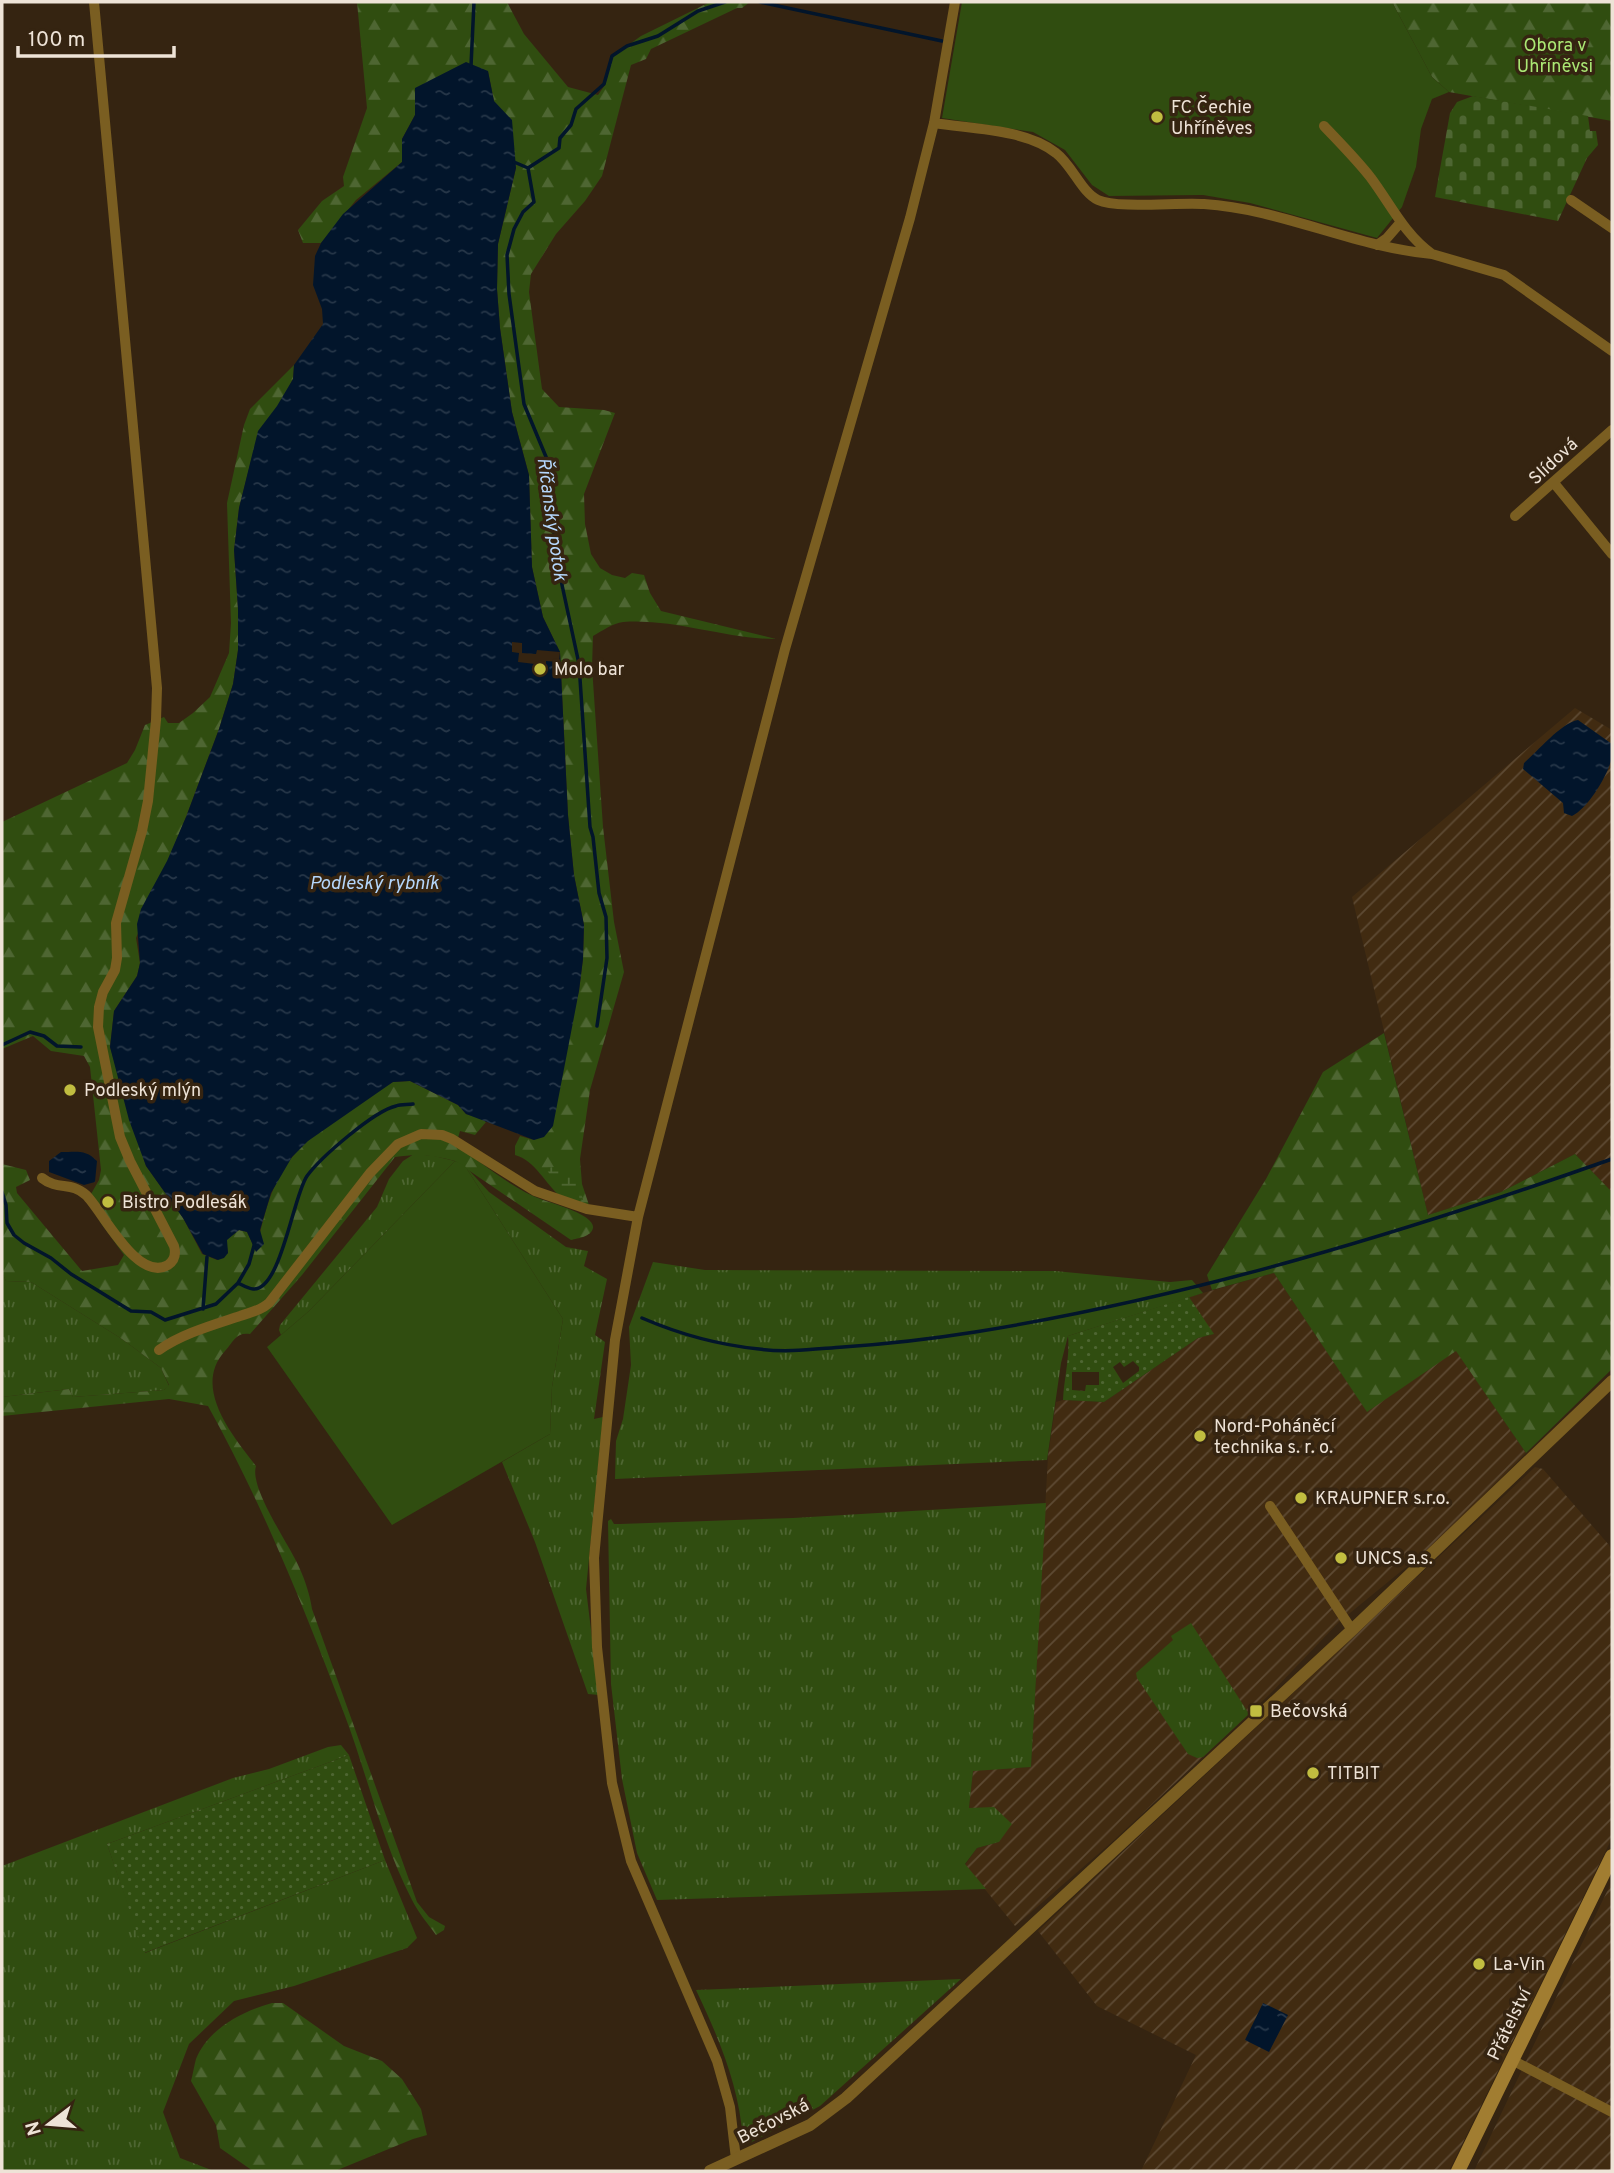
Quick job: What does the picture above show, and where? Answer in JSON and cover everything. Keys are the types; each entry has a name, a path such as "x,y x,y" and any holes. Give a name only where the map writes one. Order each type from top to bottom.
{"main road":[{"name":"Přátelství","path":"1458,2171 1612,1856"}],"street":[{"path":"41,1178 51,1186 79,1189 88,1197 116,1236 142,1262 162,1267 172,1261 175,1251 169,1236 120,1137 98,1027 101,1000 115,970 116,923 148,801 157,688 94,2"},
{"path":"736,2160 730,2107 717,2061 631,1861 612,1783 597,1647 594,1558 615,1340 639,1217 785,649 910,218 934,123 955,2"},
{"path":"934,123 1025,137 1045,146 1071,166 1087,191 1098,200 1116,204 1204,204 1247,209 1377,245 1432,254 1504,275 1612,351"},
{"path":"1324,125 1369,176 1400,223 1432,254"},
{"path":"1571,200 1612,228"},
{"path":"1377,245 1400,223"},
{"name":"Slídová","path":"1515,516 1612,430"},
{"path":"1554,483 1612,554"},
{"path":"159,1350 169,1342 243,1314 260,1311 270,1303 370,1173 398,1144 421,1134 442,1135 452,1139 535,1191 587,1209 639,1217"},
{"name":"Bečovská","path":"710,2171 810,2125 846,2098 1352,1630 1612,1381"},
{"path":"1270,1506 1352,1630"},
{"path":"1512,2060 1612,2112"}],"shaded area":[{"path":"1575,708 1612,730 1612,1192 1575,1154 1501,1192 1428,1215 1352,897"},
{"path":"1274,1273 1367,1411 1456,1350 1526,1453 1438,1541 1339,1622 1269,1695 1112,1842 1015,1926 965,1865 977,1848 999,1842 969,1808 973,1770 1031,1767 1048,1456 1056,1402 1104,1402 1198,1338 1213,1334 1189,1297"},
{"path":"1535,1467 1543,1469 1609,1545 1612,1552 1612,1838 1449,2171 1141,2171 1196,2055 1097,2006 1038,1931"},
{"path":"1612,1881 1612,2171 1474,2171 1574,1960"}],"green space":[{"path":"357,2 507,2 524,34 568,87 598,95 605,85 613,56 641,36 710,2 750,2 651,49 646,59 631,65 602,176 585,201 556,234 531,274 529,292 542,389 559,407 615,413 584,494 585,524 591,554 600,568 625,578 632,573 644,575 650,593 661,611 776,639 642,622 619,623 593,636 592,667 603,827 614,922 624,972 590,1090 580,1159 582,1184 589,1205 564,1199 529,1162 515,1155 515,1146 520,1136 534,1140 579,991 584,925 574,875 568,815 560,652 543,617 532,567 529,475 512,412 500,328 498,244 516,168 494,101 488,71 415,115 402,139 402,162 356,200 321,243 303,243 298,230 322,201 344,186 343,177 367,108"},
{"path":"962,2 1392,2 1432,77 1449,92 1432,99 1421,129 1416,167 1402,207 1377,238 1250,203 1203,195 1109,196 1092,185 1065,150 1033,132 942,118"},
{"name":"Obora v Uhříněvsi","path":"1392,2 1612,2 1612,121 1449,92 1432,77"},
{"path":"1473,96 1588,116 1590,131 1596,131 1598,145 1587,158 1558,221 1435,197 1450,113 1457,102"},
{"path":"294,365 293,379 253,453 239,508 234,550 238,650 233,684 186,817 136,938 140,963 137,976 114,1011 110,1047 146,1166 183,1218 202,1254 217,1260 228,1253 226,1240 239,1230 247,1232 256,1251 273,1189 293,1156 326,1126 393,1082 410,1081 458,1105 466,1114 479,1117 486,1122 475,1135 460,1131 456,1145 520,1189 573,1211 592,1223 590,1233 571,1240 455,1161 425,1156 395,1157 302,1275 250,1334 241,1334 233,1341 216,1365 214,1395 219,1410 236,1440 256,1466 258,1488 303,1577 417,1902 429,1917 445,1926 444,1930 436,1935 414,1904 401,1878 345,1716 299,1597 247,1481 208,1406 169,1399 2,1416 2,1397 69,1389 73,1397 164,1390 169,1385 161,1368 122,1339 31,1282 6,1281 2,1272 2,1164 26,1170 30,1180 16,1187 17,1193 82,1271 118,1265 124,1255 100,1222 91,1194 101,1170 90,1067 84,1056 51,1051 33,1036 2,1049 2,822 127,763 145,725 164,717 168,723 179,723 210,697 229,653 231,623 227,503 244,425 250,409"},
{"path":"1384,1033 1428,1215 1501,1192 1575,1154 1612,1192 1612,1369 1526,1453 1456,1351 1367,1412 1274,1273 1212,1290 1207,1275 1266,1179 1323,1072"},
{"path":"414,1154 455,1161 309,1311 281,1335 280,1325 377,1207 389,1179 403,1161"},
{"path":"455,1161 465,1166 563,1319 552,1387 550,1434 392,1525 267,1347 309,1311"},
{"path":"573,1165 583,1200 558,1189 546,1168"},
{"path":"465,1166 489,1192 566,1247 588,1251 584,1266 607,1279 595,1335 605,1342 594,1419 603,1417 586,1589 599,1695 588,1694 535,1542 502,1462 550,1434 552,1387 563,1319"},
{"path":"653,1262 705,1270 1055,1271 1170,1282 1192,1280 1203,1293 1068,1336 1061,1363 1047,1460 615,1479 616,1441 623,1419 631,1365 629,1327"},
{"path":"2,1272 6,1281 31,1282 122,1339 161,1368 169,1386 164,1390 73,1397 69,1389 2,1397"},
{"path":"1189,1297 1214,1334 1198,1338 1104,1402 1063,1400 1068,1336","holes":["1133,1361 1139,1371 1123,1383 1113,1367 1120,1362 1124,1367","1072,1372 1099,1372 1099,1385 1086,1385 1085,1391 1072,1390"]},
{"path":"1046,1503 1031,1767 973,1771 969,1808 994,1807 1012,1824 999,1842 977,1848 965,1864 986,1889 657,1900 637,1853 622,1779 611,1684 608,1521 611,1519 614,1524 620,1524 793,1518"},
{"path":"1191,1623 1249,1714 1203,1757 1197,1758 1188,1754 1136,1673 1173,1640 1171,1636"},
{"path":"341,1745 349,1755 107,1844 145,1953 385,1860 417,1938 407,1948 294,1986 234,2001 189,2044 163,2112 180,2158 214,2171 2,2171 2,1866 233,1778"},
{"path":"349,1755 385,1860 144,1953 107,1844"},
{"path":"961,1979 820,2106 748,2144 743,2139 737,2100 727,2063 696,1990"},
{"path":"272,2003 283,2003 344,2046 382,2061 402,2079 421,2109 427,2135 335,2171 253,2171 220,2148 216,2125 191,2081 196,2059 201,2048 217,2030 238,2016"}],"water":[{"name":"Podleský rybník","path":"466,62 488,71 494,101 512,120 516,168 498,244 500,328 512,412 529,475 532,567 543,617 560,652 568,815 574,875 584,925 579,991 553,1126 544,1137 534,1140 466,1114 458,1105 410,1081 393,1082 308,1141 292,1157 271,1193 260,1230 264,1244 256,1252 247,1232 239,1230 227,1240 228,1253 218,1260 203,1254 183,1218 146,1166 129,1120 110,1047 114,1011 137,976 140,963 137,924 141,909 167,861 186,817 233,684 238,650 234,550 239,508 258,431 293,379 294,365 323,324 322,309 313,285 315,256 321,243 343,214 402,162 402,139 415,115 415,88"},
{"path":"1578,720 1612,744 1612,759 1596,792 1572,816 1564,813 1563,803 1523,769 1524,763 1550,738 1564,726"},
{"path":"61,1152 80,1152 93,1157 97,1161 95,1182 84,1185 49,1172 49,1161"},
{"path":"1263,2003 1288,2015 1269,2052 1245,2040"}],"pier":[{"path":"512,642 522,643 522,653 536,654 537,650 560,652 559,662 546,661 546,668 518,662 519,653 512,652"}],"waterway":[{"path":"471,66 474,2"},
{"name":"Říčanský potok","path":"597,1026 607,958 606,917 599,893 590,827 579,664 556,557 549,464 524,404 509,294 507,255 514,229 523,212 534,202 528,168 559,148 560,138 571,125 576,109 604,84 612,56 627,46 658,36 698,11 725,2"},
{"path":"760,2 942,41"},
{"path":"514,162 528,168"},
{"path":"2,1045 30,1032 44,1036 57,1046 81,1047"},
{"name":"Říčanský potok","path":"2,1192 7,1223 14,1235 24,1243 131,1311 151,1312 165,1320 216,1304 238,1283 253,1289 263,1286 279,1259 307,1176 336,1147 375,1116 396,1106 413,1104"},
{"path":"642,1318 714,1342 780,1351 876,1344 975,1332 1137,1300 1297,1260 1456,1212 1612,1159"},
{"path":"238,1283 249,1264 255,1242"},
{"path":"203,1309 207,1257"}],"place":[{"name":"FC Čechie Uhříněves","path":"1157,117"},
{"name":"Molo bar","path":"540,669"},
{"name":"Podleský mlýn","path":"70,1090"},
{"name":"Bistro Podlesák","path":"108,1202"},
{"name":"Nord-Poháněcí technika s. r. o.","path":"1200,1436"},
{"name":"KRAUPNER s.r.o.","path":"1301,1498"},
{"name":"UNCS a.s.","path":"1341,1558"},
{"name":"Bečovská","path":"1256,1711"},
{"name":"TITBIT","path":"1313,1773"},
{"name":"La-Vin","path":"1479,1964"}]}
